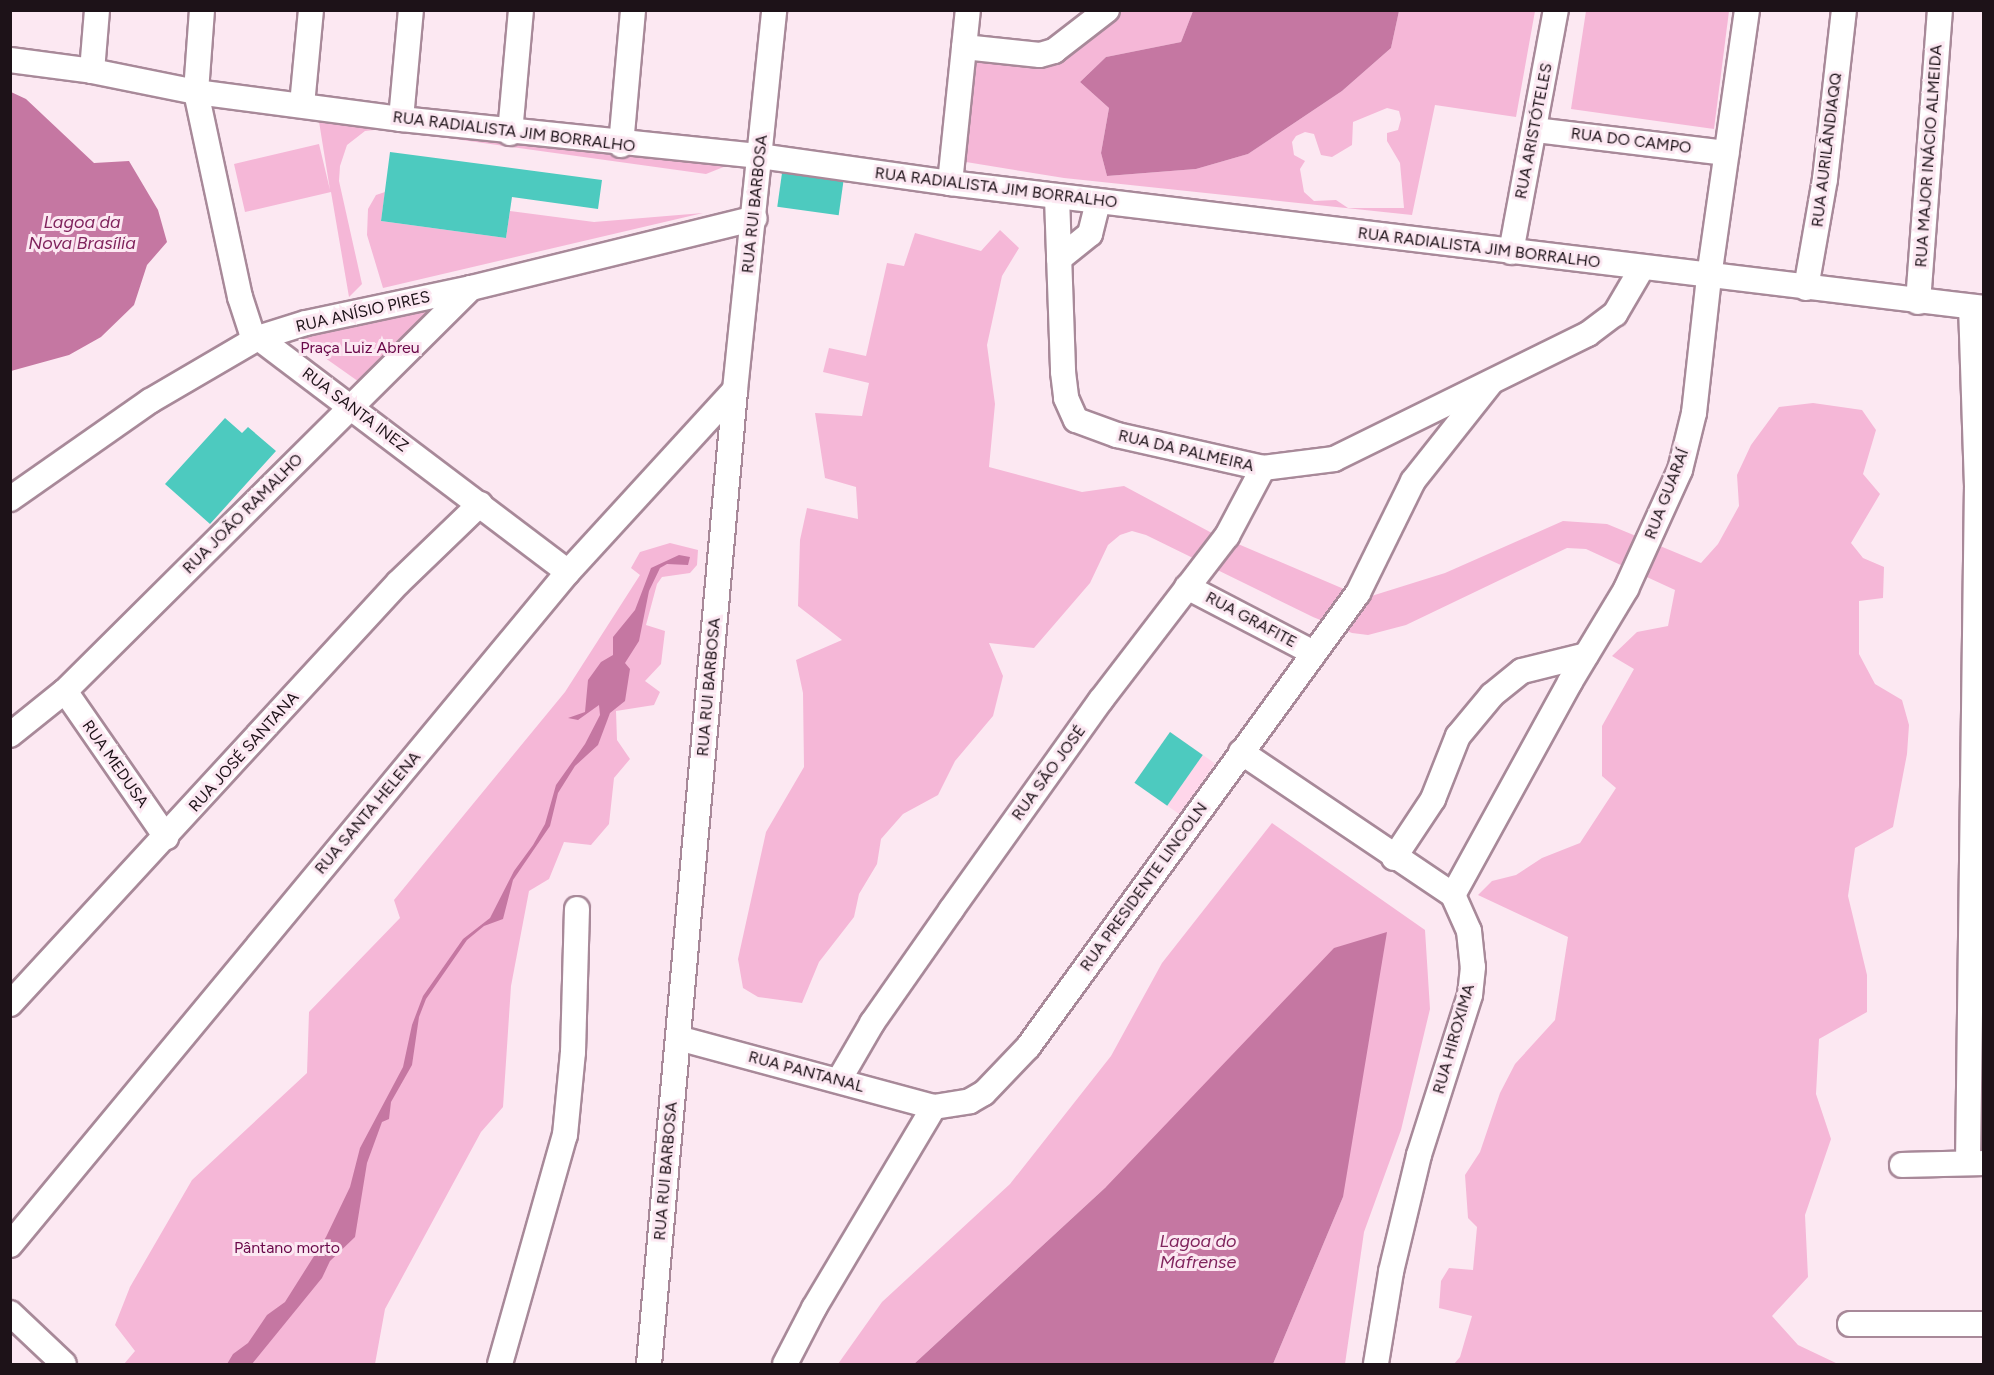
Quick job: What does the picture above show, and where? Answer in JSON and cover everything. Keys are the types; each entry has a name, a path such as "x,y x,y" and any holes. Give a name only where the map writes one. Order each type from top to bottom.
{"street":[{"path":"92,71 97,10"},
{"path":"202,10 196,92 240,297 258,338"},
{"path":"302,105 311,10"},
{"path":"401,119 411,10"},
{"path":"510,132 521,10"},
{"path":"621,145 633,10"},
{"name":"RUA RUI BARBOSA","path":"649,1365 735,390 755,218 774,10"},
{"path":"950,183 968,10"},
{"path":"964,47 1040,55 1054,51 1107,10"},
{"name":"RUA ARISTÓTELES","path":"1511,252 1536,130 1556,10"},
{"name":"RUA GUARAÍ","path":"1453,895 1586,655 1626,589 1680,470 1694,413 1709,276 1747,10"},
{"name":"RUA AURILÂNDIAQQ","path":"1806,288 1825,179 1844,10"},
{"name":"RUA MAJOR INÁCIO ALMEIDA","path":"1918,302 1940,10"},
{"name":"RUA RADIALISTA JIM BORRALHO","path":"10,60 92,71 196,92 401,119 621,145 760,156 1057,197 1977,308"},
{"name":"RUA DO CAMPO","path":"1536,130 1727,153"},
{"name":"RUA DA PALMEIRA","path":"1057,197 1063,372 1066,398 1076,420 1117,435 1263,468 1334,459 1490,384 1608,321 1628,297 1642,268"},
{"path":"1059,259 1090,234 1098,202"},
{"name":"RUA ANÍSIO PIRES","path":"10,499 150,401 258,338 306,323 471,288 755,218"},
{"name":"RUA JOÃO RAMALHO","path":"10,735 65,692 471,288"},
{"path":"1902,1165 1976,1163 1980,486 1977,308"},
{"name":"RUA SANTA INEZ","path":"258,338 568,572"},
{"name":"RUA PRESIDENTE LINCOLN","path":"934,1107 970,1101 984,1093 1021,1055 1358,593 1413,481 1490,384"},
{"name":"RUA SANTA HELENA","path":"10,1245 568,572 735,390"},
{"name":"RUA SÃO JOSÉ","path":"838,1080 872,1023 944,919 1227,536 1263,468"},
{"name":"RUA JOSÉ SANTANA","path":"10,1004 398,584 480,504"},
{"name":"RUA GRAFITE","path":"1194,578 1314,653"},
{"path":"1394,858 1433,799 1458,736 1492,695 1522,671 1586,655"},
{"name":"RUA MEDUSA","path":"65,692 166,837"},
{"path":"1241,752 1394,858 1453,895"},
{"name":"RUA HIROXIMA","path":"1376,1365 1391,1272 1419,1155 1470,995 1471,940 1463,911 1453,895"},
{"path":"500,1365 565,1135 573,1052 578,909"},
{"name":"RUA PANTANAL","path":"678,1038 934,1107"},
{"path":"785,1365 814,1308 934,1107"},
{"path":"10,1313 64,1365"},
{"path":"1850,1324 1983,1324"}],"shaded area":[{"path":"1170,732 1215,764 1179,814 1134,783"}],"green space":[{"path":"1119,11 1193,11 1181,42 1106,57 1080,82 1109,108 1101,153 1107,176 1196,169 1248,154 1342,91 1391,48 1399,11 1535,11 1516,117 1435,105 1412,215 1064,178 966,162 977,56 1085,42","holes":["1387,108 1399,111 1401,119 1398,130 1387,133 1387,141 1400,163 1404,208 1348,208 1336,200 1314,201 1304,192 1300,169 1305,161 1294,155 1292,142 1296,136 1305,132 1314,134 1321,155 1332,157 1352,145 1353,122"]},
{"path":"1586,11 1729,11 1714,129 1571,109"},
{"path":"317,109 731,164 706,174 383,129 365,131 347,145 340,166 339,181 362,284 349,297 331,192 245,212 234,164 319,144 330,190"},
{"path":"385,192 381,221 506,238 510,211 594,222 703,213 383,288 367,235 368,209 376,195"},
{"path":"1000,230 1019,248 1002,276 987,345 995,404 989,467 1082,492 1124,486 1210,532 1365,598 1445,573 1563,521 1607,524 1701,563 1718,544 1739,506 1737,475 1751,445 1779,407 1813,403 1862,410 1876,430 1863,474 1880,494 1851,543 1863,558 1884,567 1883,598 1859,601 1859,654 1875,684 1902,700 1909,725 1907,754 1893,827 1855,848 1848,896 1867,975 1867,1012 1819,1039 1816,1094 1831,1139 1805,1215 1808,1277 1772,1316 1798,1345 1838,1364 1454,1364 1460,1357 1472,1316 1439,1308 1441,1281 1449,1268 1473,1270 1477,1227 1468,1218 1465,1175 1480,1152 1500,1093 1515,1064 1555,1020 1568,937 1478,895 1492,881 1516,875 1542,858 1580,843 1616,788 1602,776 1602,726 1634,669 1612,656 1637,632 1668,626 1675,590 1586,549 1567,548 1406,625 1368,635 1352,633 1313,617 1146,535 1132,531 1120,535 1108,545 1090,583 1034,648 989,643 1003,676 993,716 955,761 938,795 903,814 881,839 877,864 859,894 854,917 819,962 802,1003 758,997 743,988 738,959 766,832 804,767 803,693 796,660 842,640 798,606 800,540 807,508 858,519 856,487 825,478 815,413 862,416 869,383 823,372 829,348 866,356 887,263 904,266 915,233 981,251"},
{"name":"Praça Luiz Abreu","path":"440,305 362,384 294,336"},
{"name":"Pântano morto","path":"670,543 698,550 697,565 690,573 662,577 657,584 646,625 665,631 661,664 645,681 660,692 654,705 616,711 617,740 630,759 614,778 609,824 591,845 564,842 549,879 529,891 511,986 503,1107 481,1132 385,1309 375,1364 124,1364 135,1351 115,1325 130,1287 192,1180 307,1073 309,1012 400,918 394,900 565,692 640,575 631,568 640,552"},
{"path":"1272,823 1425,930 1430,1009 1401,1130 1364,1232 1345,1364 1273,1364 1343,1197 1106,1187 914,1364 838,1364 882,1302 1010,1184 1111,1056 1162,963"}],"water":[{"path":"1193,10 1399,11 1391,48 1342,91 1248,154 1196,169 1107,176 1101,153 1109,108 1080,82 1106,57 1181,42"},
{"name":"Lagoa da Nova Brasília","path":"11,92 26,99 94,163 129,161 158,210 167,242 147,265 134,305 101,337 69,355 11,371"},
{"path":"679,555 690,557 688,565 667,564 660,568 649,591 639,641 625,663 630,669 625,701 610,713 598,745 575,766 558,793 550,826 513,880 503,919 484,926 467,940 426,999 419,1017 412,1065 391,1102 389,1119 382,1122 367,1163 355,1237 330,1261 322,1278 252,1364 227,1364 233,1354 248,1343 267,1315 285,1302 326,1237 350,1187 360,1148 403,1067 412,1025 423,996 463,939 490,918 514,871 533,845 545,824 556,785 585,744 600,715 599,705 578,720 568,718 585,712 588,680 601,662 613,655 613,637 635,610 651,568"},
{"name":"Lagoa do Mafrense","path":"1387,932 1343,1197 1273,1364 914,1364 1106,1187 1334,948"}],"building":[{"path":"390,152 602,180 598,209 512,197 506,238 381,221"},
{"path":"782,173 843,182 839,215 777,207"},
{"path":"225,418 242,433 248,427 276,451 210,524 165,484"},
{"path":"1170,732 1203,755 1167,806 1134,783"}]}
